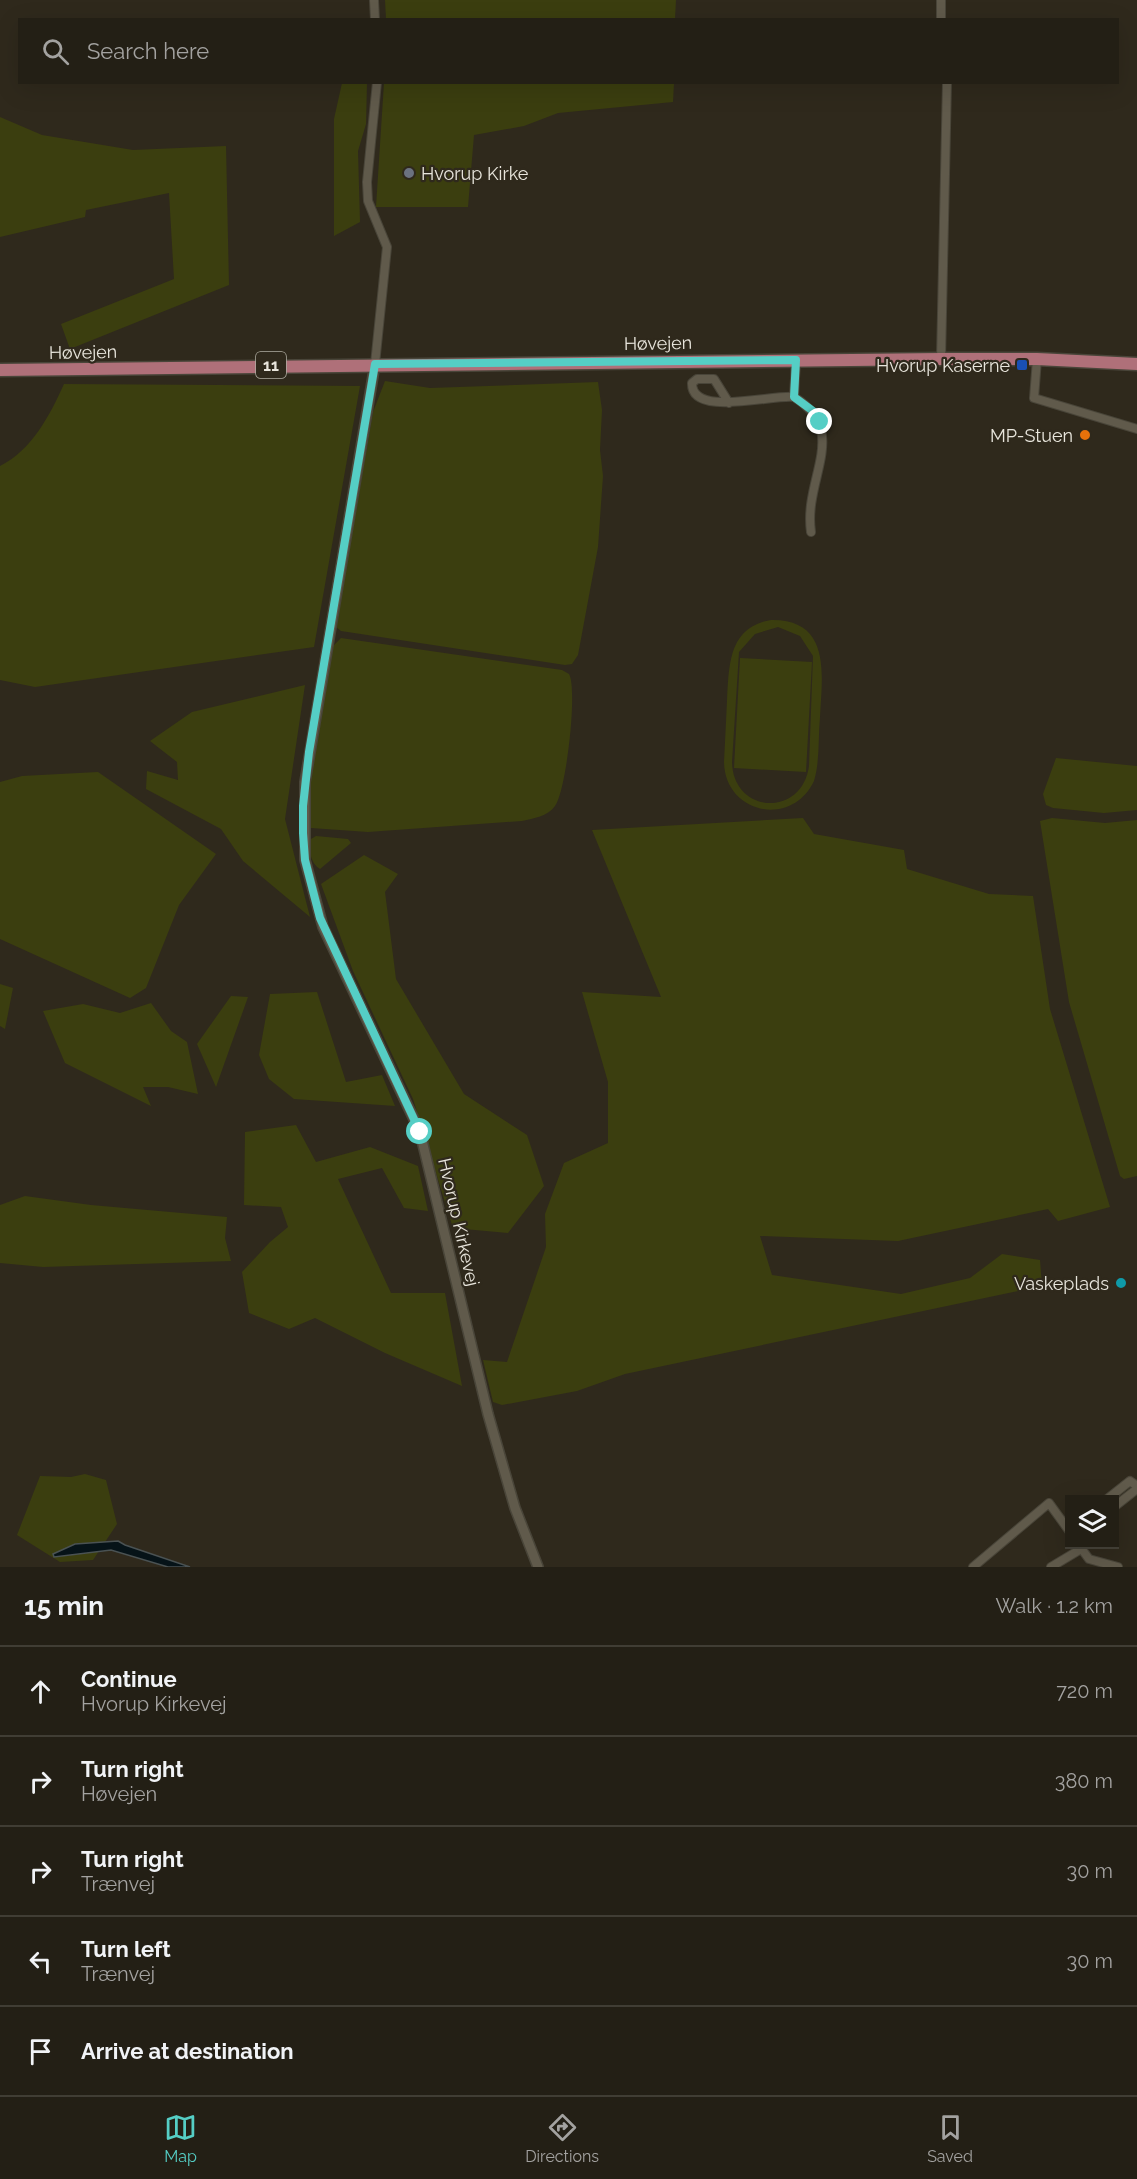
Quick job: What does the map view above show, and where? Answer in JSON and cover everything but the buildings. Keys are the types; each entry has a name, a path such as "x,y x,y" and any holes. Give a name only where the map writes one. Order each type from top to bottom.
{"main road":[{"name":"Høvejen","path":"0,363 166,366 1037,359 1137,364"},
{"name":"Høvejen","path":"0,370 109,370 166,366"}],"street":[{"path":"374,0 375,18"},
{"path":"941,0 941,18"},
{"path":"375,364 387,247 368,201 367,182 377,84"},
{"path":"940,359 946,84"},
{"path":"1037,359 1034,398 1137,429"},
{"path":"794,397 796,360"},
{"name":"Hvorup Kirkevej","path":"375,364 305,782 305,860 323,927 420,1132 488,1414 512,1499 538,1567"},
{"path":"729,403 714,379 697,379 692,383 695,395 702,400 729,403 794,397 813,411 820,422 823,434 811,495 811,532"},
{"path":"1112,1495 1130,1481 1137,1488 1119,1503"},
{"path":"973,1567 1049,1503 1065,1525"},
{"path":"1054,1567 1076,1549"},
{"path":"1081,1549 1089,1559 1118,1567"}],"green space":[{"path":"385,0 676,0 675,18 386,18"},
{"path":"342,84 367,84 366,124 358,151 360,222 334,236 334,119"},
{"path":"384,84 674,84 673,102 558,113 524,126 474,135 468,207 376,207"},
{"path":"0,117 42,135 133,150 226,146 229,285 70,349 61,324 174,279 169,193 86,210 85,217 0,237"},
{"path":"385,381 430,388 598,382 602,410 600,450 603,476 598,547 578,655 572,664 565,665 341,631 336,627 373,412"},
{"path":"64,384 360,386 314,647 35,687 0,680 0,466 22,451 39,431"},
{"path":"771,620 791,622 805,629 814,639 821,668 818,757 814,781 804,796 791,805 776,809 761,809 735,794 727,780 724,762 730,662 739,639 757,624","holes":["778,627 800,636 813,656 809,766 804,783 794,795 782,801 768,803 755,800 743,792 735,779 732,762 739,652 755,634"]},
{"path":"341,638 562,670 569,674 572,699 570,740 563,782 552,810 536,818 522,821 368,832 311,828 309,796 316,741 332,647"},
{"path":"740,658 812,662 806,772 734,768"},
{"path":"305,685 285,819 310,917 243,861 221,829 146,789 147,771 178,780 177,762 150,741 192,712"},
{"path":"1056,758 1137,766 1137,810 1104,813 1053,808 1046,805 1043,794"},
{"path":"98,772 216,854 179,905 146,988 130,998 0,939 0,782 22,776"},
{"path":"803,818 814,834 904,850 907,869 989,894 1033,896 1050,1009 1110,1207 1058,1221 1048,1209 898,1241 760,1236 772,1275 901,1294 970,1278 1002,1254 1040,1260 1042,1286 625,1374 577,1391 502,1405 493,1402 483,1360 507,1362 546,1247 545,1214 564,1163 608,1143 608,1082 582,992 661,997 592,830"},
{"path":"1052,818 1105,823 1137,820 1137,1176 1124,1179 1120,1176 1069,1002 1040,821"},
{"path":"316,836 348,839 351,843 320,869 312,860 310,851 311,839"},
{"path":"364,855 398,874 385,892 396,979 464,1094 527,1135 544,1186 508,1233 453,1228 413,1099 353,971 321,884"},
{"path":"0,984 13,988 5,1029 0,1026"},
{"path":"317,992 346,1082 382,1075 395,1106 294,1099 269,1079 259,1055 270,994"},
{"path":"231,996 248,997 216,1087 197,1044"},
{"path":"151,1003 171,1031 187,1042 198,1094 168,1087 143,1087 151,1106 65,1063 43,1011 83,1004 120,1013"},
{"path":"296,1125 316,1162 370,1147 418,1166 428,1211 404,1208 382,1168 338,1179 391,1293 445,1293 462,1386 385,1353 315,1318 289,1329 249,1313 242,1272 270,1242 288,1227 281,1207 244,1205 245,1132"},
{"path":"25,1196 91,1205 227,1217 225,1238 231,1261 43,1267 0,1263 0,1205"},
{"path":"85,1474 106,1480 117,1524 93,1560 60,1562 17,1535 40,1476 71,1477"}],"shaded area":[{"path":"118,1541 190,1567 168,1567 111,1550 54,1557 53,1554 75,1544"}],"place":[{"name":"Hvorup Kirke","path":"409,173"},
{"name":"Hvorup Kaserne","path":"1022,365"},
{"name":"MP-Stuen","path":"1085,435"},
{"name":"Vaskeplads","path":"1121,1283"}],"route":[{"path":"420,1132 323,927 305,860 303,833 303,806 309,752 375,364 796,360 794,397 813,411 820,422"}]}
